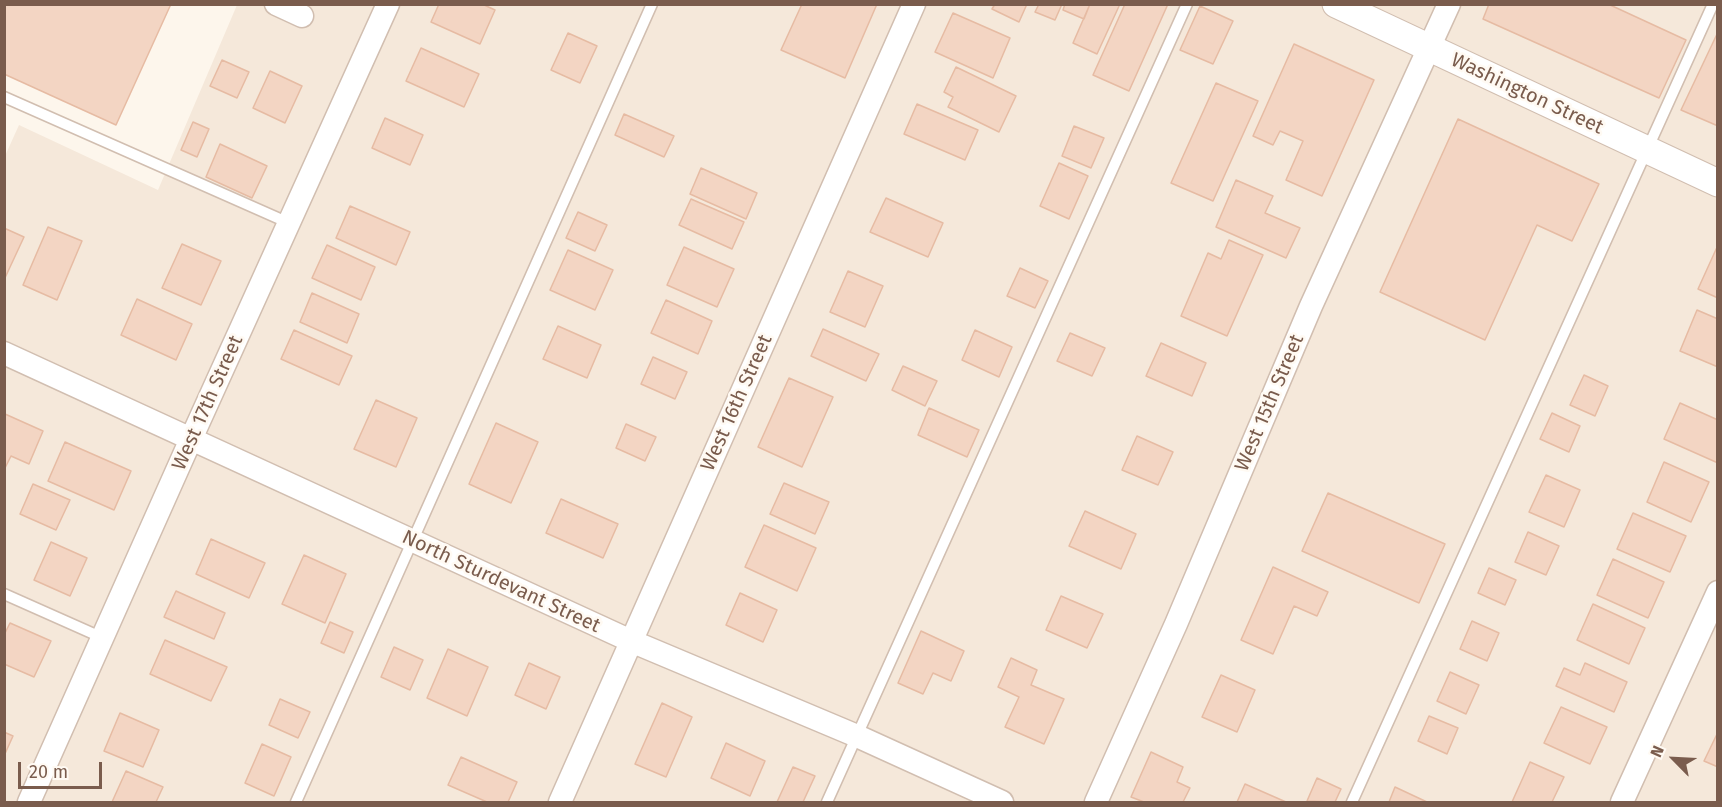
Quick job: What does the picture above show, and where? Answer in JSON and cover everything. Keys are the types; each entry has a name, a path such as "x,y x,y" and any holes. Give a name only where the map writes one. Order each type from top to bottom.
{"street":[{"path":"276,4 302,16"},
{"name":"West 17th Street","path":"29,802 388,4"},
{"name":"West 16th Street","path":"560,802 914,4"},
{"name":"Washington Street","path":"1336,4 1718,183"},
{"name":"West 15th Street","path":"1096,802 1176,624 1311,306 1449,4"},
{"name":"North Sturdevant Street","path":"4,353 631,641 857,736 1002,802"},
{"path":"1623,802 1718,592"}],"lane":[{"path":"296,802 652,4"},
{"path":"827,802 1187,4"},
{"path":"1352,802 1713,4"},
{"path":"4,97 289,224"},
{"path":"4,594 103,638"}],"shaded area":[{"path":"237,5 1717,5 1717,802 5,802 5,156 19,125 158,190"}],"building":[{"path":"4,4 171,4 116,125 4,74"},
{"path":"439,4 482,4 495,10 480,44 431,22"},
{"path":"802,4 877,4 845,78 781,50"},
{"path":"995,4 1027,4 1019,22 992,9"},
{"path":"1039,4 1062,4 1055,20 1035,12"},
{"path":"1065,4 1090,4 1084,19 1063,10"},
{"path":"1090,4 1120,4 1097,54 1073,43"},
{"path":"1125,4 1168,4 1129,91 1093,75"},
{"path":"1489,4 1608,4 1686,40 1659,98 1483,19"},
{"path":"1200,6 1233,21 1213,64 1180,50"},
{"path":"953,13 1010,38 993,78 935,52"},
{"path":"1718,32 1718,126 1681,110"},
{"path":"568,33 597,46 580,83 551,70"},
{"path":"1294,44 1374,80 1322,196 1286,180 1303,141 1280,131 1273,145 1253,136"},
{"path":"421,48 479,74 464,107 406,81"},
{"path":"222,60 249,72 237,98 210,86"},
{"path":"956,67 1016,96 999,132 948,107 953,97 944,92"},
{"path":"270,71 302,86 285,123 253,108"},
{"path":"1216,83 1258,101 1213,201 1171,183"},
{"path":"917,104 978,130 965,160 904,134"},
{"path":"624,114 674,136 664,157 615,135"},
{"path":"385,118 423,135 410,165 372,148"},
{"path":"1458,119 1599,184 1572,241 1537,225 1485,340 1380,292"},
{"path":"193,122 209,129 197,157 181,150"},
{"path":"1074,126 1104,138 1091,168 1062,156"},
{"path":"220,144 267,166 252,198 206,177"},
{"path":"1059,163 1088,176 1069,219 1040,206"},
{"path":"701,168 757,193 746,219 690,194"},
{"path":"1236,180 1273,196 1265,213 1300,228 1286,258 1216,227"},
{"path":"886,198 943,223 928,257 870,232"},
{"path":"691,199 744,222 732,249 679,225"},
{"path":"350,206 410,232 396,265 336,238"},
{"path":"578,212 607,225 595,251 566,238"},
{"path":"48,227 82,241 57,300 23,285"},
{"path":"4,228 24,237 4,280"},
{"path":"1229,240 1263,255 1227,336 1181,316 1208,253 1221,259"},
{"path":"182,244 221,261 201,305 162,288"},
{"path":"327,245 375,267 361,300 312,278"},
{"path":"1718,245 1718,298 1698,289"},
{"path":"684,247 734,269 717,307 667,285"},
{"path":"568,250 613,270 595,310 550,290"},
{"path":"1020,268 1048,281 1035,308 1007,296"},
{"path":"848,271 883,286 865,327 830,312"},
{"path":"312,293 359,314 347,343 300,322"},
{"path":"137,299 192,324 176,360 121,335"},
{"path":"666,300 712,321 698,354 651,333"},
{"path":"1697,310 1718,319 1718,367 1680,351"},
{"path":"558,326 601,345 587,378 543,359"},
{"path":"823,329 879,354 866,381 811,356"},
{"path":"294,330 352,356 339,385 281,359"},
{"path":"975,330 1012,347 999,377 962,360"},
{"path":"1070,333 1105,348 1092,376 1057,361"},
{"path":"1161,343 1206,363 1192,396 1146,376"},
{"path":"653,357 687,372 675,399 641,384"},
{"path":"903,366 937,381 925,406 892,390"},
{"path":"1584,375 1608,386 1595,416 1570,405"},
{"path":"789,378 833,397 802,467 758,447"},
{"path":"376,400 417,418 396,467 354,449"},
{"path":"1680,403 1718,420 1718,463 1664,439"},
{"path":"929,408 979,430 967,457 918,435"},
{"path":"1552,413 1580,426 1569,452 1540,439"},
{"path":"5,414 43,431 29,464 11,456 4,470"},
{"path":"496,423 538,442 511,503 469,484"},
{"path":"626,424 656,437 645,461 616,448"},
{"path":"1137,436 1173,452 1158,485 1122,470"},
{"path":"65,442 131,471 114,510 48,481"},
{"path":"1664,462 1709,482 1691,522 1647,502"},
{"path":"1546,475 1580,490 1564,527 1529,512"},
{"path":"784,483 829,502 815,534 770,514"},
{"path":"33,484 70,500 56,530 20,514"},
{"path":"1328,493 1445,544 1419,603 1302,551"},
{"path":"561,499 618,524 603,558 546,533"},
{"path":"1085,511 1136,534 1121,569 1069,546"},
{"path":"1633,513 1686,536 1670,572 1617,549"},
{"path":"764,525 816,548 797,591 745,567"},
{"path":"1528,532 1559,546 1546,575 1515,562"},
{"path":"211,539 265,563 249,598 196,574"},
{"path":"51,542 87,558 70,596 34,580"},
{"path":"304,555 346,574 325,623 282,604"},
{"path":"1613,559 1664,582 1648,618 1597,595"},
{"path":"1273,567 1328,592 1317,616 1294,606 1273,654 1241,640"},
{"path":"1489,568 1516,580 1505,605 1478,593"},
{"path":"176,591 225,613 214,639 164,617"},
{"path":"740,593 777,610 763,642 726,625"},
{"path":"1061,596 1103,614 1087,648 1046,630"},
{"path":"1593,604 1645,628 1629,664 1577,640"},
{"path":"1472,621 1499,633 1487,661 1460,649"},
{"path":"330,622 353,632 344,653 321,643"},
{"path":"10,623 51,641 34,677 4,664 4,635"},
{"path":"921,631 964,651 951,681 933,673 923,694 898,683"},
{"path":"165,640 227,667 211,701 150,674"},
{"path":"394,647 423,660 410,690 381,677"},
{"path":"448,649 488,667 467,716 427,698"},
{"path":"1011,658 1037,670 1031,685 1064,699 1044,744 1005,727 1019,697 998,687"},
{"path":"529,663 560,677 546,709 515,695"},
{"path":"1585,663 1627,682 1614,712 1556,686 1564,668 1580,675"},
{"path":"1450,672 1479,685 1466,714 1437,701"},
{"path":"1221,675 1255,690 1237,732 1202,717"},
{"path":"280,699 310,712 298,738 269,725"},
{"path":"662,703 692,717 666,777 635,764"},
{"path":"1561,707 1607,727 1590,764 1544,743"},
{"path":"120,713 159,730 143,767 104,751"},
{"path":"1429,716 1458,728 1447,754 1418,741"},
{"path":"4,732 13,736 4,756"},
{"path":"1718,732 1718,767 1704,761"},
{"path":"726,743 765,761 750,796 711,778"},
{"path":"262,744 291,757 274,796 245,783"},
{"path":"1151,752 1183,767 1177,782 1190,788 1183,802 1144,802 1131,797"},
{"path":"461,757 517,782 508,802 487,802 448,785"},
{"path":"1530,762 1564,777 1552,802 1512,802"},
{"path":"793,767 815,776 803,802 777,802"},
{"path":"126,771 163,787 156,802 112,802"},
{"path":"1317,778 1341,789 1335,802 1307,801"},
{"path":"1245,784 1286,802 1237,802"},
{"path":"1395,787 1427,802 1389,802"}]}
